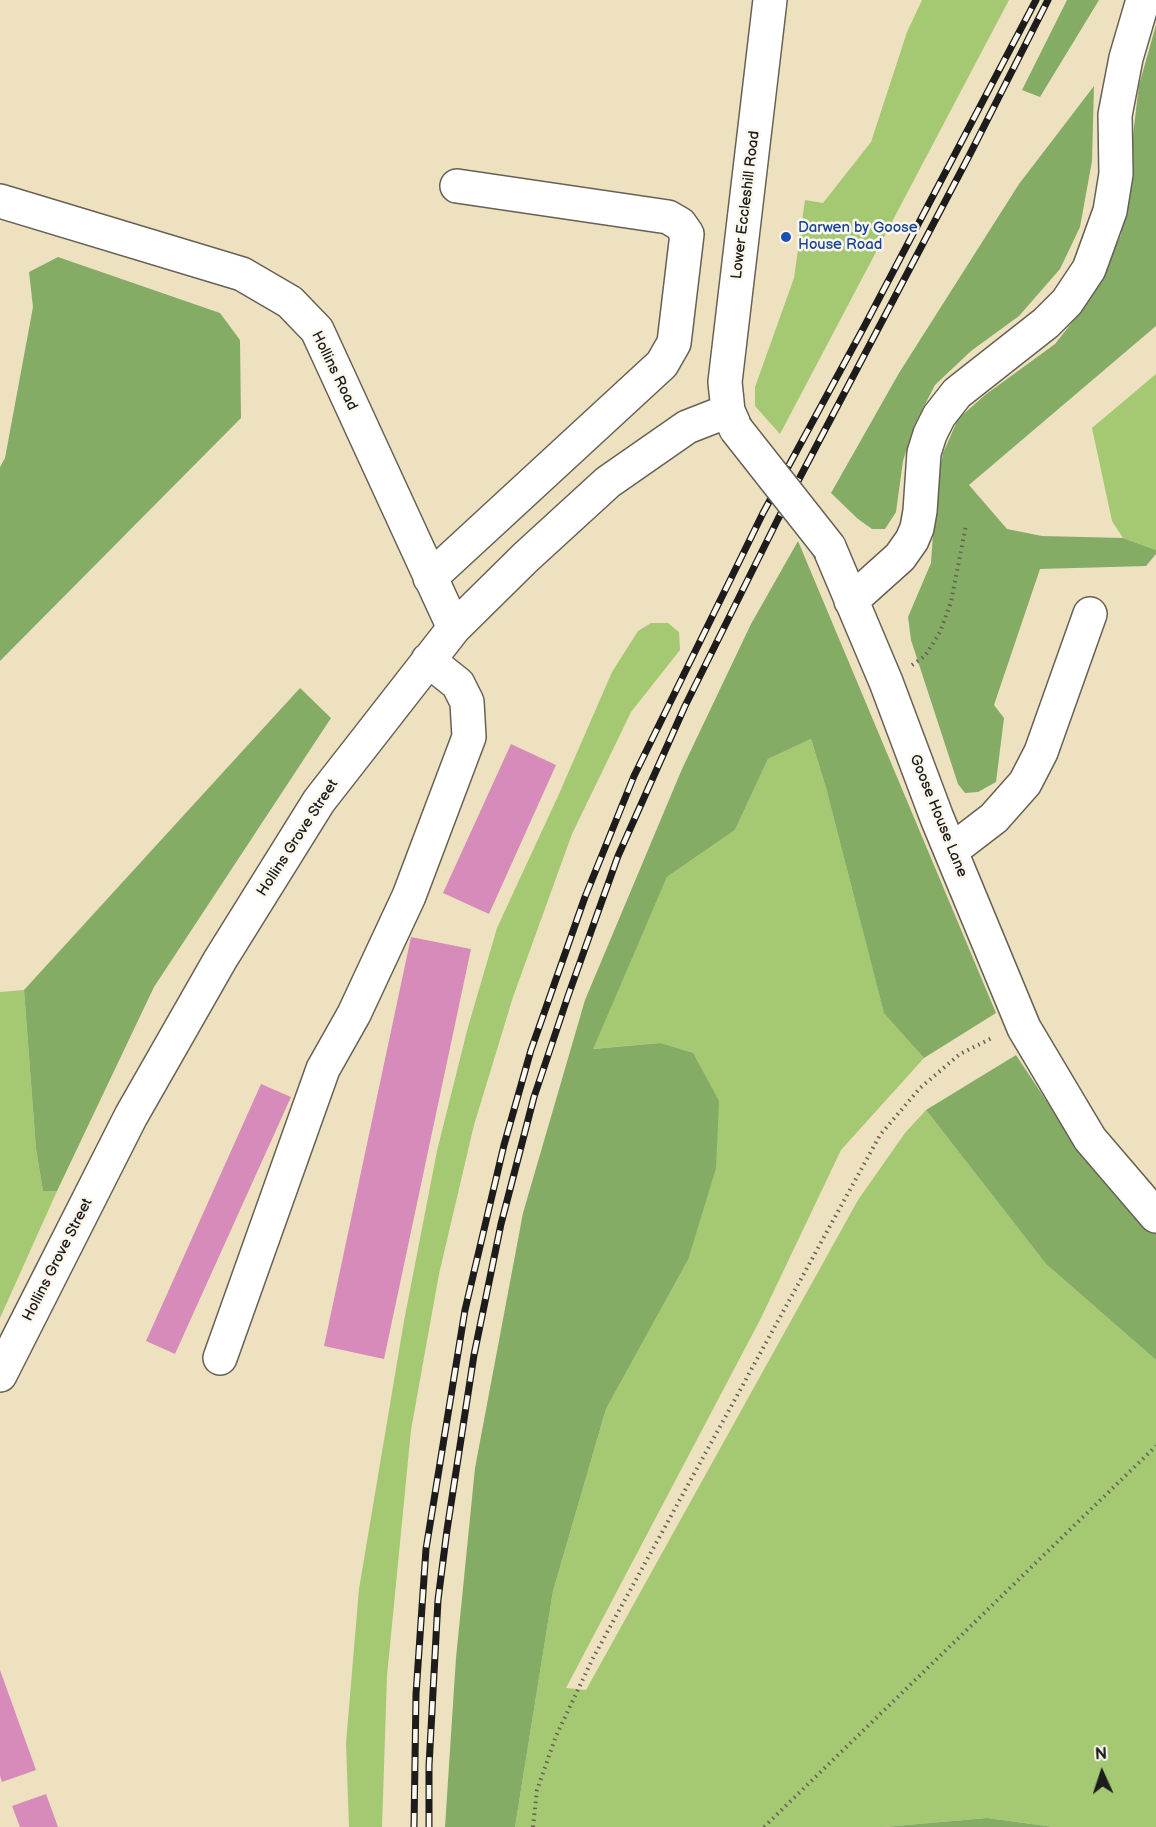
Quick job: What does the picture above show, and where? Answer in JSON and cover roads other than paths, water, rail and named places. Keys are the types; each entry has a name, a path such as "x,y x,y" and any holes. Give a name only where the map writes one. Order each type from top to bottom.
{"street":[{"name":"Lower Eccleshill Road","path":"732,420 725,382 770,0"},
{"path":"851,601 900,557 912,540 920,511 924,453 939,417 957,393 1046,323 1067,302 1089,269 1110,211 1116,174 1115,115 1126,58 1143,0"},
{"path":"430,578 662,364 674,343 687,234 680,224 668,218 457,186"},
{"name":"Hollins Road","path":"0,201 242,274 290,302 316,330 454,628"},
{"name":"Goose House Lane","path":"732,420 829,547 886,682 951,851 1022,1024 1090,1139 1156,1216"},
{"name":"Hollins Grove Street","path":"0,1375 132,1116 220,960 319,801 454,628 526,557 608,482 687,427 732,420"},
{"path":"951,851 994,818 1025,783 1041,752 1090,614"},
{"path":"220,1358 323,1069 354,1014 409,896 469,737 467,702 458,684 428,660"}],"railway":[{"path":"414,1827 416,1694 426,1549 465,1310 504,1145 531,1050 585,897 634,776 763,513 1036,0"},
{"path":"429,1827 429,1766 438,1600 474,1355 501,1224 534,1097 568,996 618,856 685,706 778,519 969,156 1048,0"}],"place":[{"name":"Darwen by Goose House Road","path":"786,237"}]}
